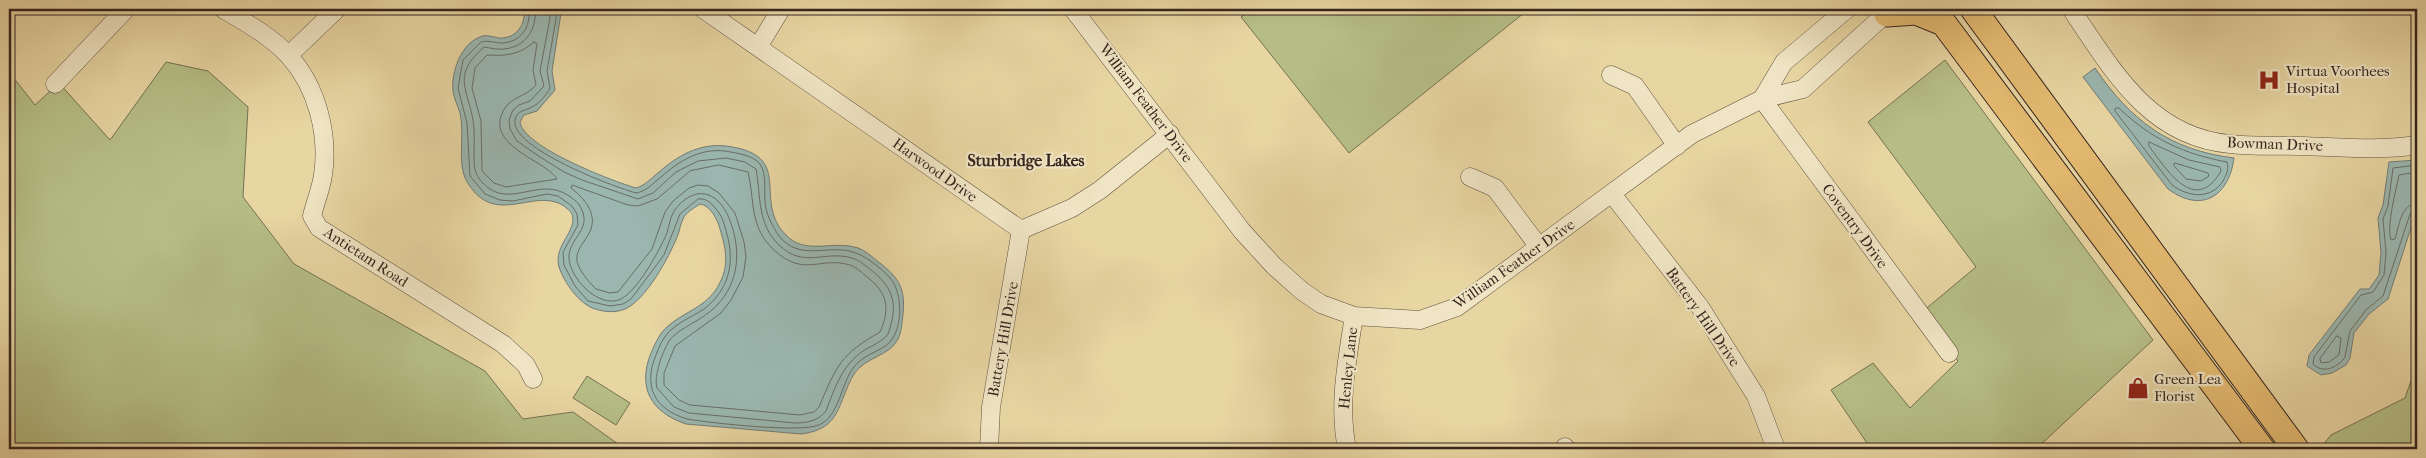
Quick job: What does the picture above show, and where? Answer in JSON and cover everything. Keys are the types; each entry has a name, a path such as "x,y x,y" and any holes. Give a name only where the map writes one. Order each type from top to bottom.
{"highway":[{"path":"1973,9 2296,449"},
{"path":"1889,11 1916,12 1938,16 2262,449"}],"street":[{"path":"55,84 126,9"},
{"name":"Antietam Road","path":"223,9 250,25 288,55 310,88 322,129 323,176 312,216 319,228 503,344 526,365 533,378"},
{"path":"288,55 337,9"},
{"name":"Harwood Drive","path":"703,9 1021,230"},
{"path":"758,47 780,9"},
{"name":"William Feather Drive","path":"1073,9 1242,231 1274,266 1302,291 1321,304 1354,316 1420,320 1457,307 1692,134 1762,99 1803,90 1889,11"},
{"path":"1762,99 1784,62 1847,9"},
{"name":"Bowman Drive","path":"2071,9 2113,71 2139,102 2172,125 2198,137 2229,144 2376,148 2417,145"},
{"path":"1611,75 1635,86 1677,146"},
{"name":"Coventry Drive","path":"1762,99 1948,352"},
{"path":"1021,230 1072,208 1100,190 1170,134"},
{"path":"1470,177 1495,188 1538,247"},
{"name":"Battery Hill Drive","path":"1612,194 1700,307 1756,396 1776,449"},
{"name":"Battery Hill Drive","path":"989,449 991,407 1021,230"},
{"name":"Henley Lane","path":"1347,449 1342,425 1342,405 1354,316"},
{"path":"2230,406 2252,390"}],"green space":[{"path":"1252,9 1529,9 1349,153 1241,17"},
{"path":"1945,60 2153,340 2036,449 1871,449 1831,390 1873,363 1910,408 1958,361 1922,312 1976,267 1868,122"},
{"path":"166,62 208,71 248,107 243,197 294,264 485,371 523,419 573,412 625,449 9,449 9,72 35,105 59,83 110,140"},
{"path":"2417,364 2417,449 2326,449 2323,445 2331,435 2405,398"},
{"path":"587,376 630,403 616,425 573,398"}],"water":[{"path":"524,9 560,9 561,13 552,71 555,90 537,111 524,115 520,122 525,132 536,142 570,162 636,188 645,184 673,161 698,149 726,146 748,151 760,159 767,169 772,208 776,221 793,241 810,246 836,245 860,249 869,254 895,277 901,289 904,304 902,326 898,339 889,349 859,368 854,374 836,413 824,427 801,434 686,424 664,413 650,397 647,388 647,366 659,336 673,322 705,302 715,291 723,275 726,260 724,245 719,225 707,207 700,204 690,210 684,217 668,255 649,288 641,297 625,309 606,311 595,309 583,302 568,286 559,267 559,252 573,220 572,214 564,206 552,201 501,205 489,202 477,195 466,180 461,157 462,130 460,113 453,91 456,67 463,52 473,41 482,36 505,38 519,30 523,20"},
{"path":"2095,68 2123,103 2154,130 2190,148 2234,158 2231,171 2220,191 2212,197 2203,200 2192,200 2168,189 2083,77"},
{"path":"2417,160 2417,209 2388,299 2369,314 2354,333 2350,358 2346,365 2332,373 2321,375 2307,366 2309,355 2360,289 2369,289 2379,275 2381,253 2378,218 2383,205 2389,162"}],"place":[{"name":"Virtua Voorhees Hospital","path":"2269,80"},
{"name":"Green Lea Florist","path":"2138,388"}],"district":[{"name":"Sturbridge Lakes","path":"1026,160"}]}
